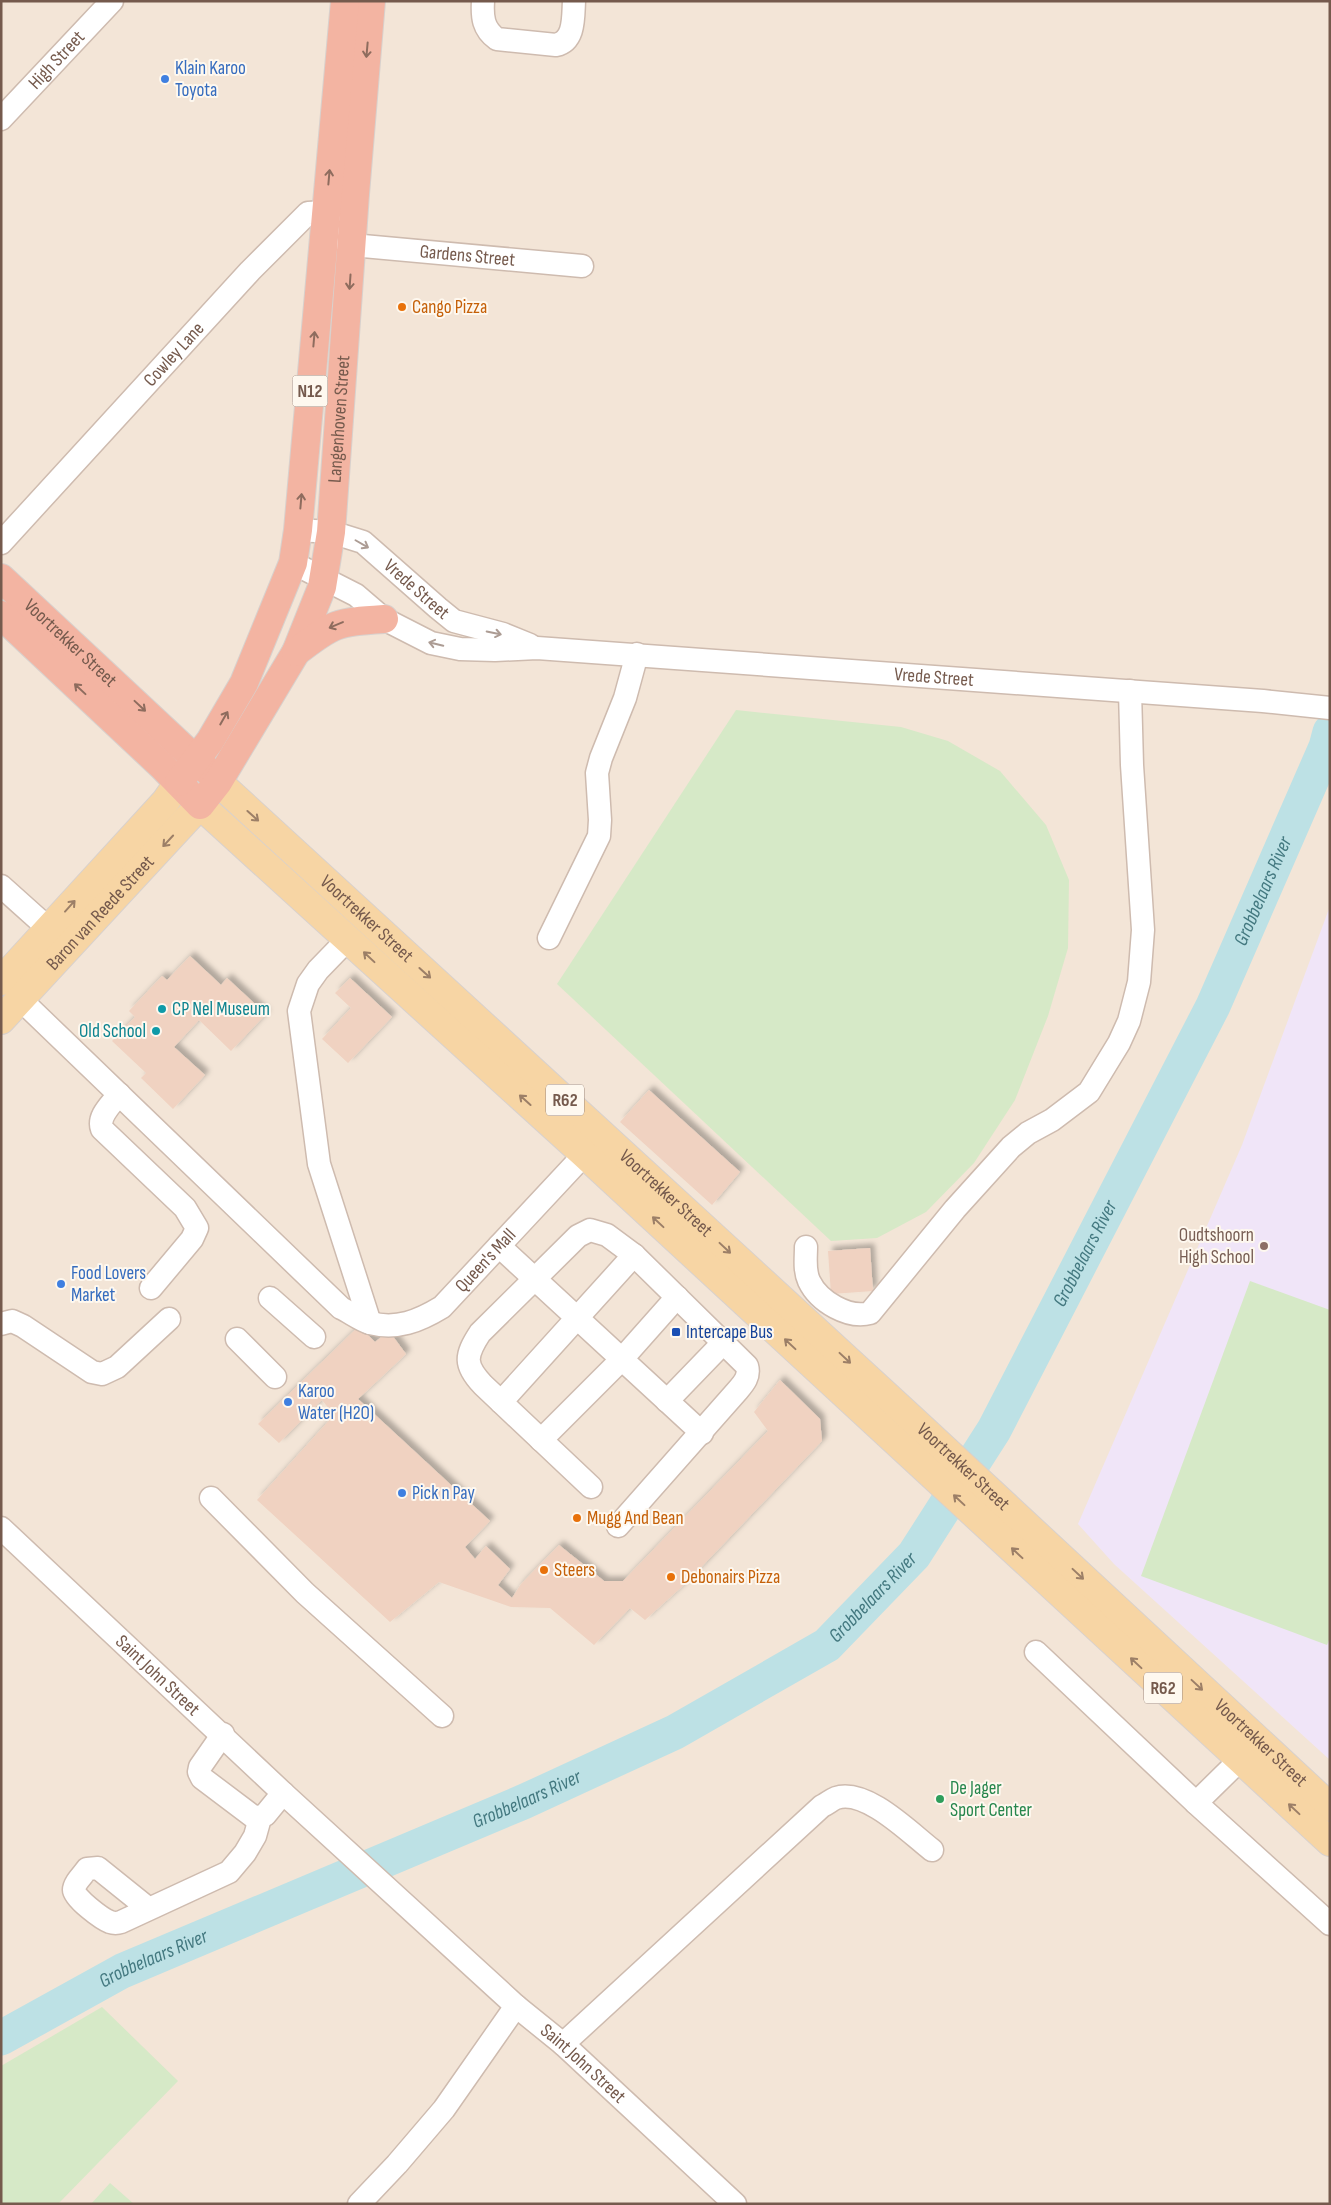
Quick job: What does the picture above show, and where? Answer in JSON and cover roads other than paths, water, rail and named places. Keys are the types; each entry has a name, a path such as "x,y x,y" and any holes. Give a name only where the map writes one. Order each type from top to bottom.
{"highway":[{"name":"Langenhoven Street","path":"197,759 210,741 244,683 293,563 298,530 345,1"},
{"name":"Langenhoven Street","path":"200,805 218,782 296,652 324,580 330,532 352,245 354,194 371,1"},
{"name":"Voortrekker Street","path":"1,578 197,759 218,782"},
{"name":"Voortrekker Street","path":"1,615 179,782 200,805"},
{"path":"296,652 323,631 341,623 384,619"},
{"name":"N12","path":"179,782 197,759"}],"main road":[{"name":"Baron van Reede Street","path":"1,1020 11,990 48,929 165,802 179,782"},
{"name":"Voortrekker Street","path":"218,782 594,1144 890,1436 995,1533 1249,1751 1330,1807"},
{"name":"Baron van Reede Street","path":"11,990 200,805"},
{"name":"Voortrekker Street","path":"200,805 349,938 594,1144 911,1418 1017,1516 1249,1751 1330,1842"}],"street":[{"name":"High Street","path":"1,119 112,1"},
{"path":"483,1 482,18 485,26 497,39 556,45 561,44 568,38 572,29 574,1"},
{"path":"325,212 337,236 352,245"},
{"name":"Cowley Lane","path":"1,543 286,232 308,213 325,212"},
{"name":"Gardens Street","path":"352,245 582,266"},
{"name":"Vrede Street","path":"298,530 330,532 363,542 454,621 503,634 537,648"},
{"name":"Vrede Street","path":"293,563 356,595 384,619 431,643 460,649 537,648 637,654 1263,701 1330,708"},
{"path":"549,938 599,836 600,820 597,773 625,698 637,654"},
{"path":"806,1247 806,1266 809,1282 819,1293 828,1302 848,1313 861,1316 870,1313 967,1194 1011,1147 1028,1133 1052,1120 1089,1092 1107,1065 1128,1021 1139,982 1143,930 1132,765 1130,691"},
{"path":"1,886 48,929"},
{"path":"349,938 318,970 308,984 299,1011 319,1164 370,1322"},
{"name":"Queen's Mall","path":"11,990 341,1308 370,1322 404,1326 442,1307 594,1144"},
{"path":"120,1094 101,1119 102,1129 185,1208 197,1228 192,1239 151,1288"},
{"path":"591,1486 471,1372 468,1360 470,1349 480,1333 578,1236 590,1230 607,1235 634,1254 747,1366 749,1372 746,1380 702,1433 618,1526"},
{"path":"499,1246 702,1433"},
{"path":"501,1402 634,1254"},
{"path":"541,1440 622,1359 677,1297"},
{"path":"270,1298 314,1337"},
{"path":"1,1324 12,1322 23,1326 92,1372 102,1374 117,1367 169,1319"},
{"path":"237,1339 275,1377"},
{"path":"667,1401 723,1343"},
{"path":"211,1498 305,1593 442,1716"},
{"name":"Saint John Street","path":"1,1528 284,1793 516,2006 562,2044 735,2204"},
{"path":"1036,1652 1196,1803 1330,1924"},
{"path":"223,1734 200,1767 199,1772 202,1778 250,1816 260,1818 265,1815 284,1793"},
{"path":"1196,1803 1249,1751"},
{"path":"562,2044 822,1806 837,1798 856,1797 883,1811 932,1850"},
{"path":"149,1909 230,1872 255,1836 260,1818"},
{"path":"359,2204 397,2164 444,2109 516,2006"}],"waterway":[{"name":"Grobbelaars River","path":"1,2038 122,1971 523,1802 675,1732 827,1645 914,1555 994,1430 1213,1006 1326,747 1330,732"}],"place":[{"name":"Klain Karoo Toyota","path":"165,79"},
{"name":"Cango Pizza","path":"402,307"},
{"name":"CP Nel Museum","path":"162,1009"},
{"name":"Old School","path":"156,1031"},
{"name":"Oudtshoorn High School","path":"1264,1246"},
{"name":"Food Lovers Market","path":"61,1284"},
{"name":"Intercape Bus","path":"676,1332"},
{"name":"Karoo Water (H2O)","path":"288,1402"},
{"name":"Pick n Pay","path":"402,1493"},
{"name":"Mugg And Bean","path":"577,1518"},
{"name":"Steers","path":"544,1570"},
{"name":"Debonairs Pizza","path":"671,1577"},
{"name":"De Jager Sport Center","path":"940,1799"}]}
